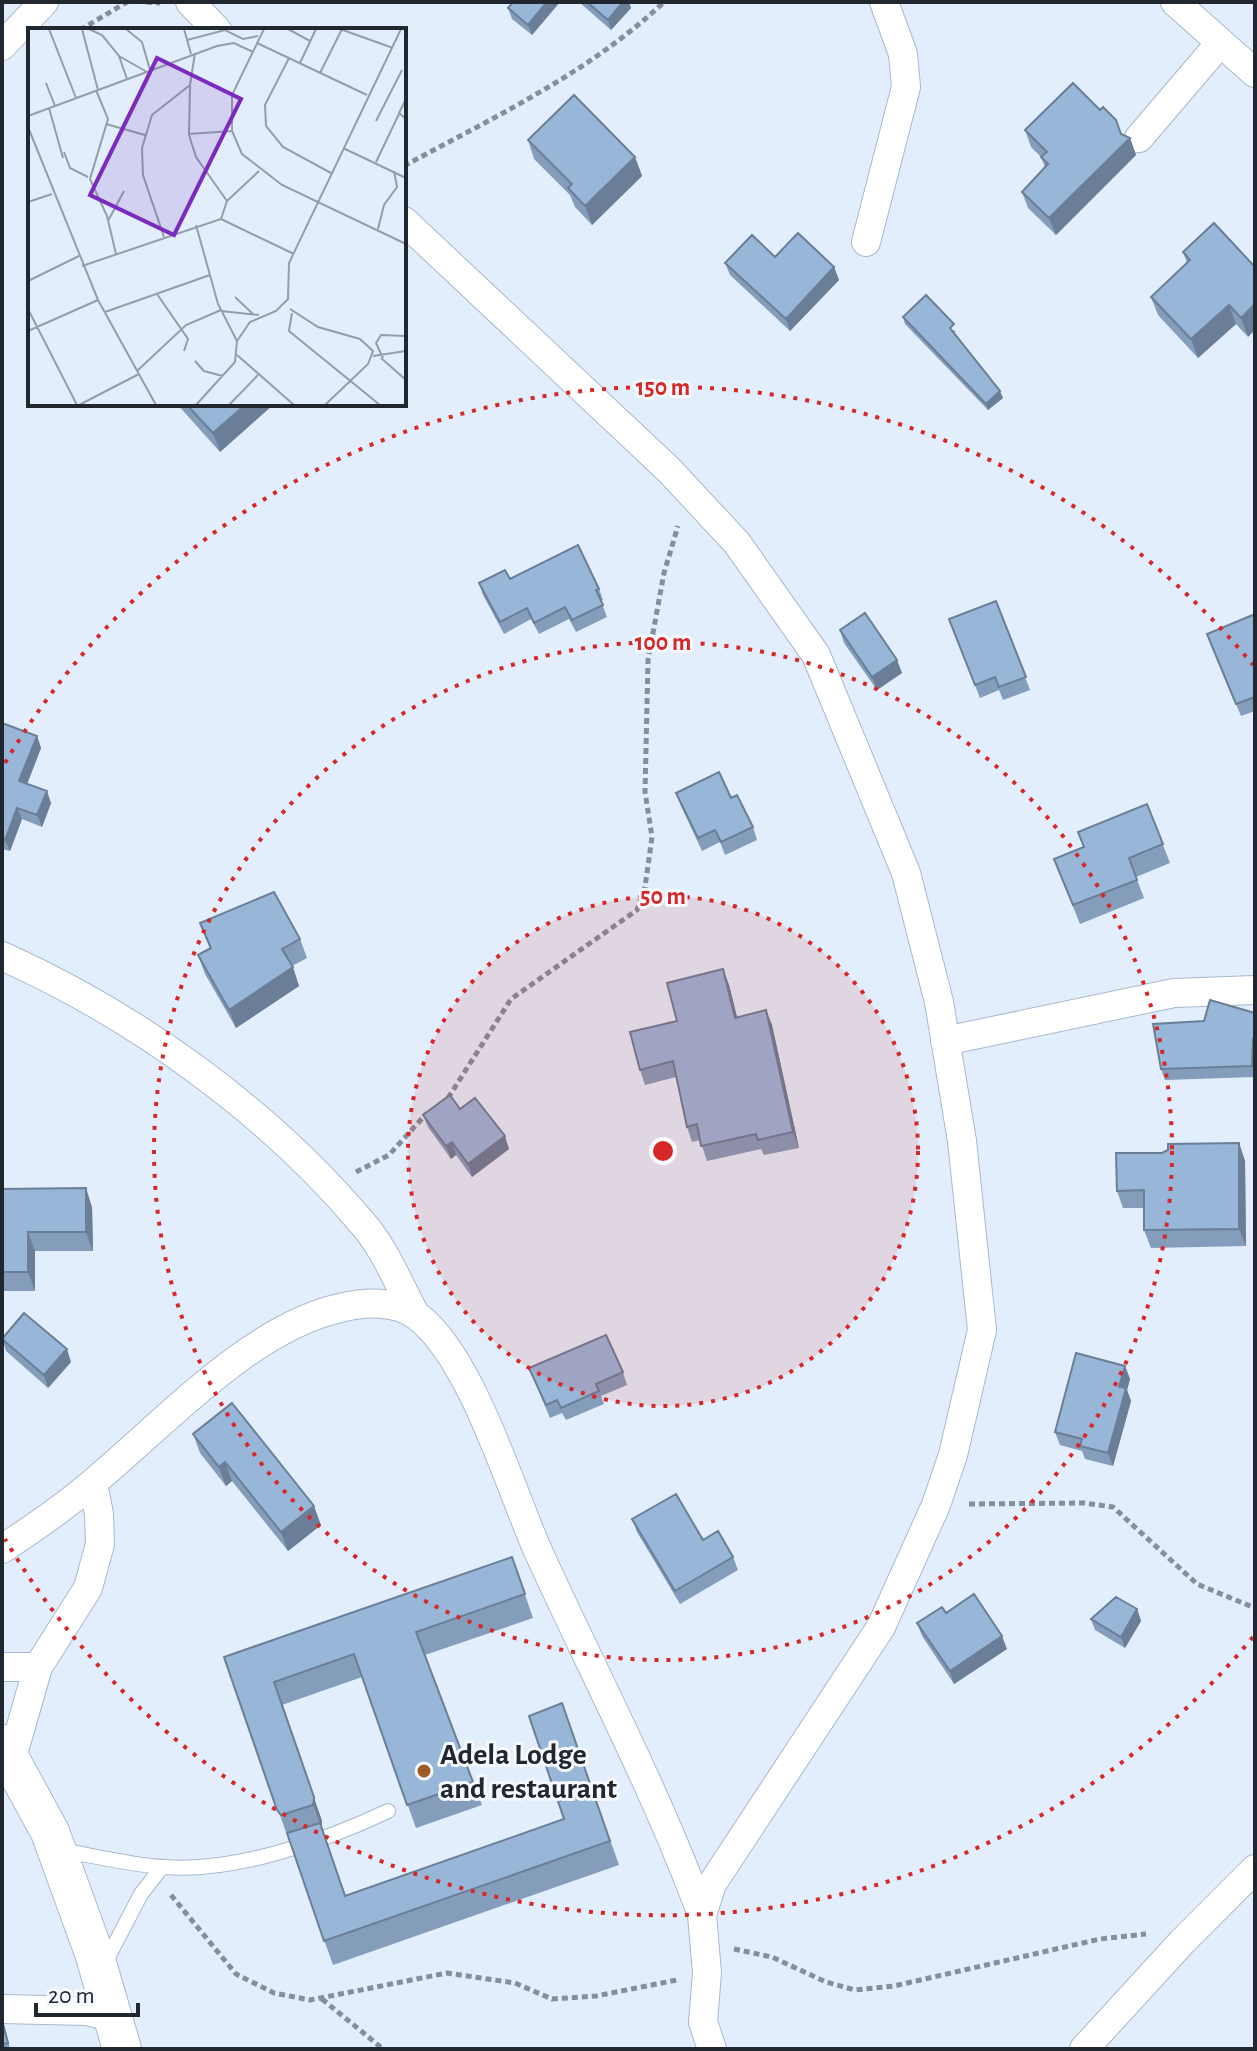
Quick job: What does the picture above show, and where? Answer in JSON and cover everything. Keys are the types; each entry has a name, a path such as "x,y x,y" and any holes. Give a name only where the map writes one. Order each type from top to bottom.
{"street":[{"path":"2,46 44,2"},
{"path":"190,2 215,28"},
{"path":"866,242 906,87 903,54 884,2"},
{"path":"1175,2 1200,11 1220,43 1255,73"},
{"path":"1139,138 1220,43"},
{"path":"406,223 688,490 737,543 816,655 906,873 945,1041 962,1141 982,1330 953,1455 936,1505 881,1627 712,1884 702,1915"},
{"path":"2,956 110,1011 200,1071 327,1187 365,1226 415,1314 437,1336 470,1390 573,1627 677,1846 702,1915 707,1973 703,2022 712,2049"},
{"path":"945,1041 1174,993 1255,990"},
{"path":"2,1549 93,1483 206,1386 266,1340 340,1308 376,1303 415,1314"},
{"path":"93,1483 100,1544 88,1588 38,1667 7,1752 56,1849 101,1975 118,2034"},
{"path":"2,1667 38,1667"},
{"path":"1084,2049 1182,1942 1255,1869"},
{"path":"2,2009 87,2011 118,2034"}],"lane":[{"path":"56,1849 158,1872 221,1863 299,1846 349,1829 388,1811"},
{"path":"101,1975 116,1938 158,1872"}],"path":[{"path":"83,28 127,2"},
{"path":"146,2 165,2"},
{"path":"406,165 556,84 631,33 664,2"},
{"path":"440,1104 450,1097 511,999 637,910 645,887 652,837 644,766 648,660 664,573 688,490"},
{"path":"327,1187 389,1155 429,1111"},
{"path":"936,1505 1084,1503 1113,1507 1197,1584 1255,1608"},
{"path":"158,1872 236,1974 274,1993 310,2000 447,1973 490,1977 552,1999 570,1999 707,1973"},
{"path":"706,1944 772,1957 826,1982 855,1990 894,1986 1100,1939 1151,1934 1182,1942"},
{"path":"321,1998 383,2049"}],"building":[{"path":"513,2 547,2 528,25 508,8"},
{"path":"587,2 623,2 608,20"},
{"path":"1073,83 1100,110 1103,107 1116,120 1121,134 1130,138 1049,218 1022,192 1048,164 1041,157 1047,152 1025,130"},
{"path":"574,95 635,157 585,206 568,188 572,184 528,140"},
{"path":"1214,223 1255,267 1255,304 1241,318 1229,305 1191,339 1151,297 1190,260 1183,252"},
{"path":"798,233 834,267 786,319 725,263 752,235 775,257"},
{"path":"926,295 954,324 950,328 1000,391 986,404 903,317"},
{"path":"188,406 244,406 213,433"},
{"path":"578,545 599,589 596,590 603,605 572,620 565,607 534,623 527,608 500,622 479,583 505,570 510,579"},
{"path":"996,601 1026,677 999,687 995,677 975,685 949,619"},
{"path":"865,613 897,660 872,677 840,630"},
{"path":"1255,614 1255,697 1236,704 1207,634"},
{"path":"2,723 37,736 19,781 47,791 37,815 17,808 5,840 2,839"},
{"path":"719,772 731,798 737,795 753,827 721,842 715,830 698,838 676,793"},
{"path":"1147,804 1163,844 1129,858 1137,880 1073,905 1054,859 1084,847 1078,832"},
{"path":"274,892 300,939 282,949 293,967 229,1010 198,955 211,948 200,923"},
{"path":"723,969 735,1018 766,1010 793,1132 758,1140 756,1134 701,1146 697,1124 687,1127 673,1061 640,1070 630,1032 677,1021 667,983"},
{"path":"1210,1000 1255,1013 1252,1066 1161,1069 1153,1024 1204,1021"},
{"path":"450,1095 460,1109 475,1098 505,1136 468,1164 452,1142 446,1146 423,1115"},
{"path":"1239,1143 1239,1229 1144,1230 1144,1190 1117,1191 1116,1153 1162,1153 1168,1150 1168,1144"},
{"path":"86,1188 86,1232 28,1232 28,1272 2,1272 2,1189"},
{"path":"24,1313 67,1349 44,1375 2,1339"},
{"path":"606,1335 623,1372 596,1384 599,1391 561,1408 557,1400 546,1405 529,1368"},
{"path":"1076,1353 1125,1366 1119,1387 1126,1388 1108,1453 1080,1446 1082,1439 1055,1432"},
{"path":"232,1403 314,1506 281,1532 225,1462 219,1467 193,1434"},
{"path":"676,1494 703,1540 718,1531 733,1557 675,1591 632,1519"},
{"path":"512,1557 525,1594 416,1632 473,1782 407,1805 354,1654 274,1682 314,1797 313,1805 281,1815 224,1657"},
{"path":"974,1594 1002,1636 950,1671 917,1623 942,1607 946,1613"},
{"path":"1116,1597 1137,1609 1121,1637 1091,1619"},
{"path":"562,1703 610,1841 324,1941 287,1833 320,1823 345,1896 564,1819 529,1716"},
{"path":"2,2021 8,2043 2,2044"}],"place":[{"name":"Adela Lodge and restaurant","path":"424,1771"}]}
